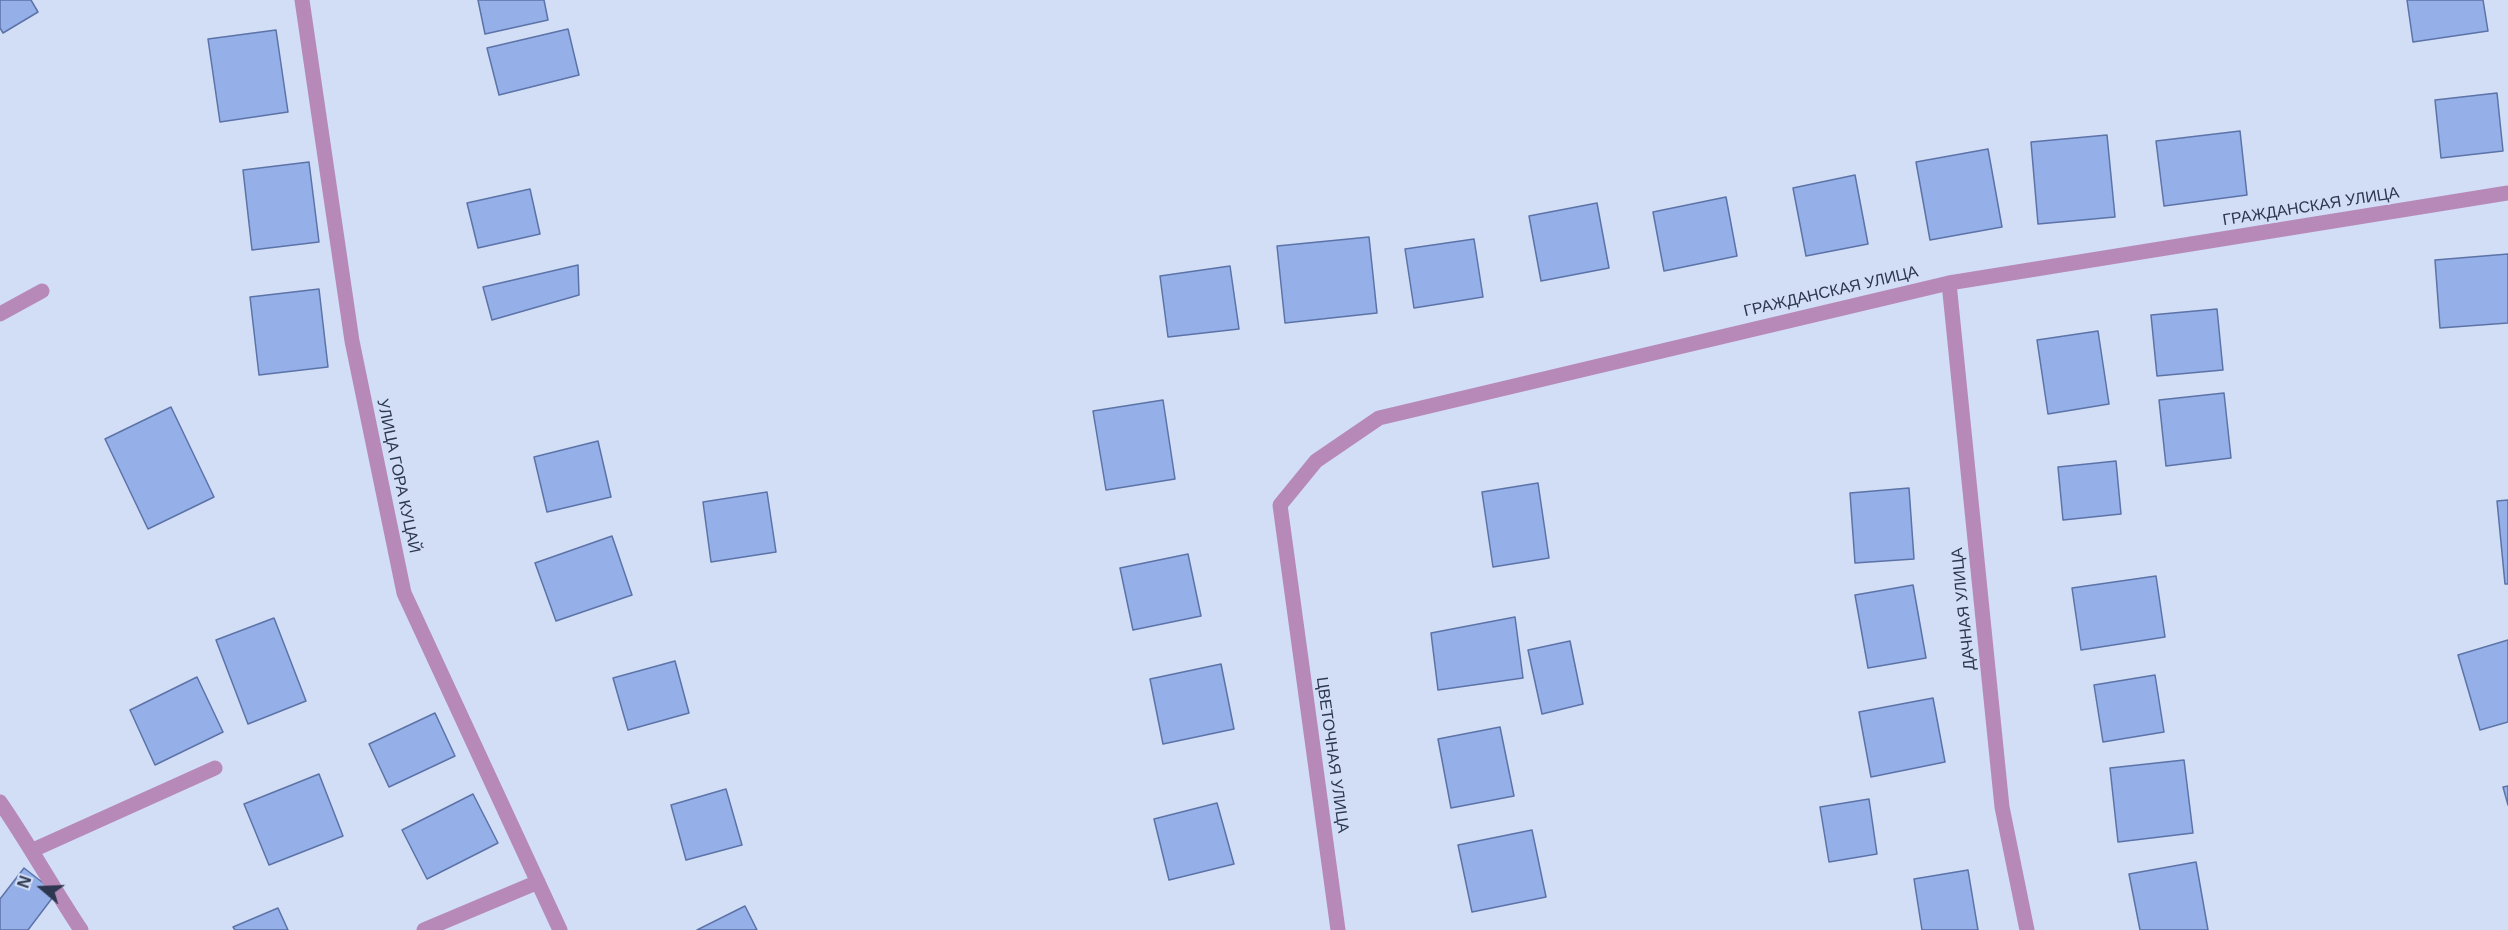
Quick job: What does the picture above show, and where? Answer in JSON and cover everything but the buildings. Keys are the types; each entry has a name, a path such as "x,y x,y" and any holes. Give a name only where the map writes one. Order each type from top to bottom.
{"street":[{"name":"УЛИЦА ГОРА КУЦАЙ","path":"302,0 352,341 404,593 560,930"},
{"name":"ГРАЖДАНСКАЯ УЛИЦА","path":"1291,585 1280,505 1316,461 1379,418 1949,283 2508,193"},
{"name":"ДАЧНАЯ УЛИЦА","path":"1949,283 2002,807 2027,930"},
{"path":"0,314 42,291"},
{"name":"ЦВЕТОЧНАЯ УЛИЦА","path":"1291,585 1338,930"},
{"path":"33,850 215,768"},
{"path":"0,802 33,850 56,893 81,930"},
{"path":"424,930 538,882"}]}
